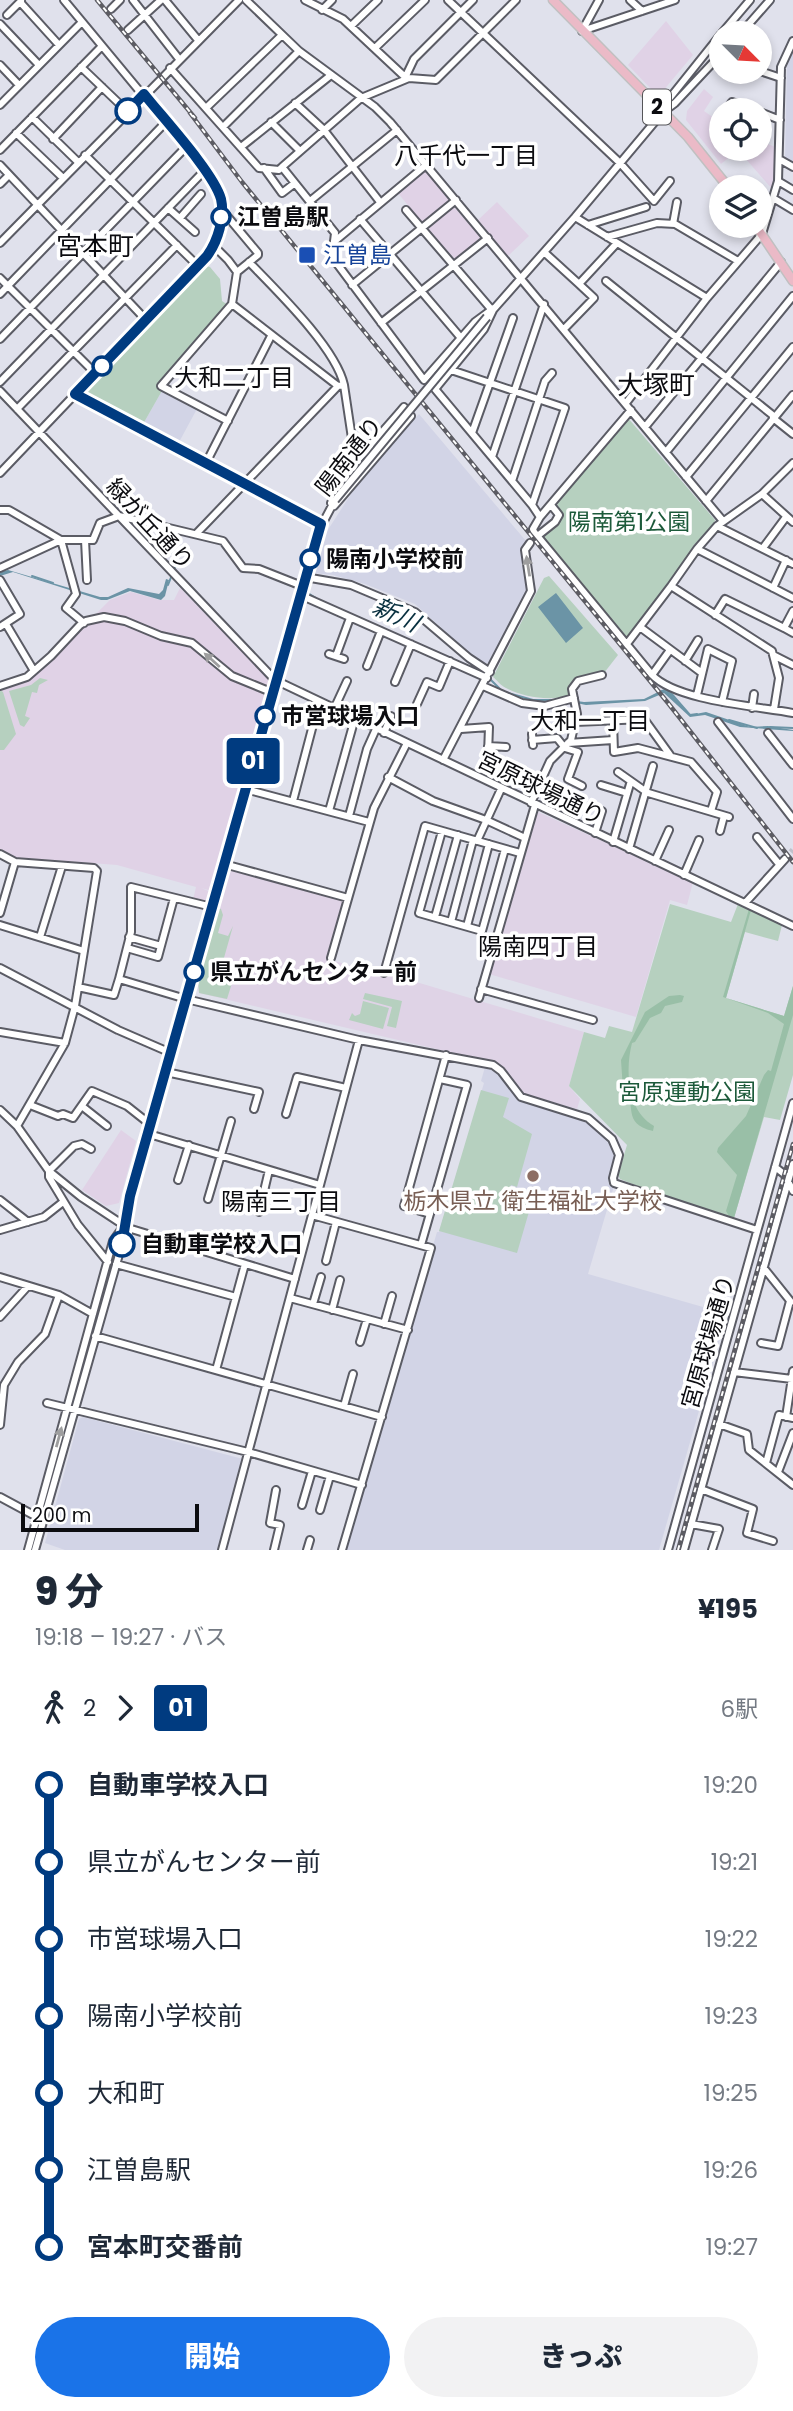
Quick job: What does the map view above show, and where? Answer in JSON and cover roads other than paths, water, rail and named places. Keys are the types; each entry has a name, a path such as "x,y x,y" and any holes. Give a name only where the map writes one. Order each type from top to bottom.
{"main road":[{"name":"2","path":"553,0 692,142 718,175"},
{"path":"764,238 793,281"}],"street":[{"path":"0,473 198,266 214,246 222,210 220,196 205,170 64,0"},
{"path":"111,9 120,0"},
{"path":"132,0 180,59"},
{"path":"128,30 163,0 198,40"},
{"path":"0,243 239,0"},
{"path":"246,0 299,51 375,107 397,130 629,406 706,501 720,524 790,562 773,588"},
{"path":"304,0 351,26 405,78"},
{"path":"322,10 332,0"},
{"path":"351,26 379,0"},
{"path":"375,48 425,0"},
{"path":"447,0 620,163 654,201 670,181"},
{"path":"405,78 414,59 472,0"},
{"path":"170,68 259,168 279,170 361,98 405,78 436,80 516,0"},
{"path":"582,31 599,0"},
{"path":"630,0 642,11"},
{"path":"582,31 675,0"},
{"path":"732,21 750,0"},
{"path":"752,21 770,0"},
{"path":"7,15 22,1 59,45"},
{"path":"0,105 82,22"},
{"path":"0,24 39,65"},
{"path":"206,108 282,35"},
{"path":"793,41 784,57 781,78 778,181 773,198 793,210"},
{"path":"0,150 102,46"},
{"path":"663,113 669,99 709,49"},
{"path":"223,127 299,51"},
{"path":"0,65 19,85"},
{"path":"81,67 127,111"},
{"path":"663,113 709,67"},
{"path":"241,146 331,75"},
{"path":"772,75 781,78"},
{"path":"53,139 102,88"},
{"path":"296,103 324,130 380,202"},
{"name":"陽南通り","path":"124,1225 271,692 321,524 335,500 493,308 663,113"},
{"path":"32,117 78,162"},
{"path":"772,117 780,120"},
{"path":"0,294 166,122"},
{"path":"271,122 300,151"},
{"path":"310,201 397,130"},
{"path":"16,133 63,178"},
{"path":"0,339 186,147"},
{"path":"85,155 198,266"},
{"path":"779,159 793,167"},
{"path":"0,165 146,320"},
{"path":"335,241 426,165"},
{"path":"282,167 335,233 332,257 424,380 474,322 493,308"},
{"path":"264,168 282,193 295,183"},
{"path":"0,382 205,170"},
{"path":"0,184 9,175"},
{"path":"778,181 793,190"},
{"path":"180,218 201,194"},
{"path":"352,285 456,200"},
{"path":"673,224 677,202"},
{"path":"588,225 646,207"},
{"path":"168,208 195,232"},
{"path":"222,210 258,255 237,272 232,304 161,386 228,421"},
{"path":"406,210 493,308"},
{"path":"575,217 707,298"},
{"path":"360,219 461,338"},
{"path":"607,237 657,223 673,224 738,261"},
{"path":"381,323 488,238"},
{"path":"754,238 629,406 533,528 626,645 662,685 722,702 793,713"},
{"path":"579,284 617,243"},
{"path":"17,409 177,245"},
{"path":"214,246 237,272"},
{"path":"544,252 594,298 564,329"},
{"path":"249,262 304,321 342,373 341,385 356,465"},
{"path":"645,427 781,262"},
{"path":"0,278 95,373"},
{"path":"606,281 793,434"},
{"path":"666,452 793,296"},
{"path":"232,304 271,336 341,385"},
{"path":"492,457 544,304"},
{"path":"493,308 484,329 435,389 540,517"},
{"path":"472,433 513,318"},
{"path":"206,463 271,336"},
{"path":"687,477 793,347"},
{"path":"451,370 565,408 532,505"},
{"path":"512,481 545,381 552,373"},
{"path":"196,534 341,385"},
{"name":"緑が丘通り","path":"0,392 275,680"},
{"path":"75,394 321,524"},
{"path":"706,501 793,395"},
{"path":"327,512 336,491 404,407"},
{"path":"327,512 411,416"},
{"path":"626,645 697,549 720,524 762,494 793,463"},
{"path":"762,494 793,522"},
{"path":"540,534 555,522 559,515 551,505"},
{"path":"0,510 9,510 61,540 76,594 66,608 84,623"},
{"path":"0,568 61,540 93,540 100,523 119,516 223,541 243,568 259,569 302,586"},
{"path":"762,548 786,517"},
{"path":"85,540 87,580"},
{"path":"443,760 531,591 525,550 530,543"},
{"path":"697,549 793,598"},
{"path":"305,577 351,585 415,612 489,675"},
{"path":"0,580 20,614 3,626 34,671"},
{"path":"671,586 772,651 779,678 774,709"},
{"path":"300,595 450,662 489,675"},
{"path":"715,615 725,599 793,633"},
{"path":"784,628 793,611"},
{"path":"1,684 27,677 84,623 104,617 125,621 161,636 192,643 232,676 271,692"},
{"path":"344,659 332,655 350,618"},
{"path":"640,626 702,673"},
{"path":"367,666 381,631"},
{"path":"685,660 698,640"},
{"path":"395,682 411,644"},
{"path":"697,695 708,649 732,661 722,702"},
{"path":"652,675 670,650"},
{"path":"773,655 793,665"},
{"path":"417,704 427,682 439,687 450,662"},
{"path":"479,998 533,804 550,761 571,740 577,714 572,689 578,681 602,675"},
{"name":"宮原球場通り","path":"275,680 793,926"},
{"path":"334,709 347,681"},
{"path":"483,686 522,703 545,706 574,698"},
{"path":"752,708 754,694"},
{"path":"293,801 319,702"},
{"path":"384,733 391,716"},
{"path":"328,811 355,718"},
{"path":"575,722 644,719 671,756"},
{"path":"613,721 614,752 638,748 691,762 717,792 712,811"},
{"path":"718,722 793,819"},
{"path":"461,729 489,727 488,750 506,747"},
{"path":"349,816 367,749 376,729"},
{"path":"768,733 793,765"},
{"path":"532,739 557,738 578,752 568,779 582,786"},
{"path":"566,745 614,740"},
{"path":"331,958 369,822 388,777 407,743"},
{"path":"629,849 653,766"},
{"path":"618,772 645,791 727,816 720,831"},
{"path":"388,777 433,801 486,820 525,838"},
{"path":"613,842 630,783"},
{"path":"601,785 627,793"},
{"path":"245,789 369,822"},
{"path":"451,922 475,840 501,789"},
{"path":"595,834 602,811"},
{"path":"384,973 425,826 520,853"},
{"path":"655,861 669,830"},
{"path":"442,831 419,913 482,930 505,849"},
{"path":"435,917 458,835"},
{"path":"745,903 782,862 757,836"},
{"path":"684,875 699,840"},
{"path":"467,926 489,844"},
{"path":"0,854 15,862 94,868 97,871 75,1006 65,1043 17,1126"},
{"path":"0,913 15,862"},
{"path":"224,864 348,898"},
{"path":"40,937 62,866"},
{"path":"78,986 114,995 129,937 131,887 212,907"},
{"path":"127,948 158,957 174,898"},
{"path":"0,925 83,951"},
{"path":"129,937 161,946"},
{"path":"0,968 118,1030 171,1053"},
{"path":"119,979 186,999 359,1040 494,1066 522,1098 593,1120 617,1147 619,1156 614,1183 757,1230"},
{"path":"481,989 593,1020"},
{"path":"0,1032 65,1043"},
{"path":"222,1550 359,1040"},
{"path":"430,1214 404,1206 446,1055"},
{"path":"166,1072 259,1092 254,1109"},
{"path":"286,1114 298,1077 346,1088"},
{"path":"421,1245 467,1084 440,1079"},
{"path":"30,1105 58,1116 63,1114 73,1118 92,1091 127,1106 152,1125"},
{"name":"宮原球場通り","path":"668,1550 793,1102"},
{"path":"83,1107 107,1126"},
{"path":"0,1110 17,1126 50,1171 81,1197 124,1225 295,1279"},
{"path":"208,1199 230,1121"},
{"path":"149,1134 320,1185"},
{"path":"91,1149 82,1144 74,1146 50,1171 49,1177 93,1245 108,1262"},
{"path":"178,1180 189,1145"},
{"path":"684,1550 793,1164"},
{"path":"775,1167 788,1180 793,1191"},
{"path":"259,1212 269,1170"},
{"path":"0,1200 28,1222"},
{"path":"0,1230 51,1213 64,1202"},
{"path":"312,1215 431,1248 342,1550"},
{"path":"326,1261 336,1222"},
{"path":"35,1550 67,1408 113,1241 124,1225"},
{"path":"28,1550 76,1410 124,1225"},
{"path":"116,1264 236,1297"},
{"path":"216,1370 245,1264"},
{"path":"761,1343 778,1346 791,1302 764,1267"},
{"path":"0,1277 59,1295 93,1314"},
{"path":"313,1304 321,1277"},
{"path":"332,1310 340,1280"},
{"path":"0,1317 27,1286"},
{"path":"0,1425 4,1385 18,1362 45,1334 59,1295"},
{"path":"384,1324 392,1296"},
{"path":"290,1298 408,1330"},
{"path":"360,1342 367,1319"},
{"path":"95,1336 382,1417"},
{"path":"766,1463 779,1415 789,1417 793,1371"},
{"path":"734,1372 792,1379"},
{"path":"344,1406 353,1374"},
{"path":"47,1403 248,1452 362,1485"},
{"path":"719,1424 747,1434 749,1450 793,1485"},
{"path":"778,1472 793,1433"},
{"path":"302,1505 312,1471"},
{"path":"320,1510 330,1476"},
{"path":"701,1489 753,1509 747,1533 773,1541"},
{"path":"274,1550 280,1525 270,1523 276,1490"},
{"path":"0,1497 41,1518"},
{"path":"691,1524 719,1529 712,1550"},
{"path":"307,1550 310,1541"}],"water":[{"path":"8,570 100,597 108,597 128,588 159,594 166,579 169,580 165,596 161,600 130,591 101,600 13,572 0,576 0,572"},
{"path":"556,593 583,628 566,643 538,607"},
{"path":"662,690 669,692 690,715 706,712 750,727 768,726 793,731 740,727 705,715 690,717 664,693 645,701 586,705 576,703 644,699"}],"waterway":[{"name":"新川","path":"168,585 175,567"},
{"name":"新川","path":"32,576 53,583"},
{"name":"新川","path":"280,581 297,588"},
{"name":"新川","path":"303,590 316,598"},
{"name":"新川","path":"426,648 482,672"},
{"name":"新川","path":"489,678 500,689"},
{"name":"新川","path":"662,691 670,692 690,715 697,714"},
{"name":"新川","path":"508,693 533,700 553,700"},
{"name":"新川","path":"729,720 757,728"},
{"name":"新川","path":"770,727 793,728"}],"tunnel":[{"path":"785,859 793,850"}],"railway":[{"path":"97,0 195,118"},
{"path":"190,113 242,182 668,703 793,862"},
{"path":"678,1550 793,1144"}],"place":[{"name":"江曽島駅","path":"221,217"},
{"name":"江曽島","path":"307,255"},
{"name":"陽南小学校前","path":"310,559"},
{"name":"市営球場入口","path":"265,716"},
{"name":"県立がんセンター前","path":"194,972"},
{"name":"栃木県立 衛生福祉大学校","path":"533,1176"},
{"name":"自動車学校入口","path":"122,1244"}],"district":[{"name":"八千代一丁目","path":"466,156"},
{"name":"宮本町","path":"95,246"},
{"name":"大和二丁目","path":"234,378"},
{"name":"大塚町","path":"656,385"},
{"name":"大和一丁目","path":"590,721"},
{"name":"陽南四丁目","path":"538,947"},
{"name":"陽南三丁目","path":"281,1202"}],"park label":[{"name":"陽南第1公園","path":"629,522"},
{"name":"宮原運動公園","path":"687,1092"}]}
